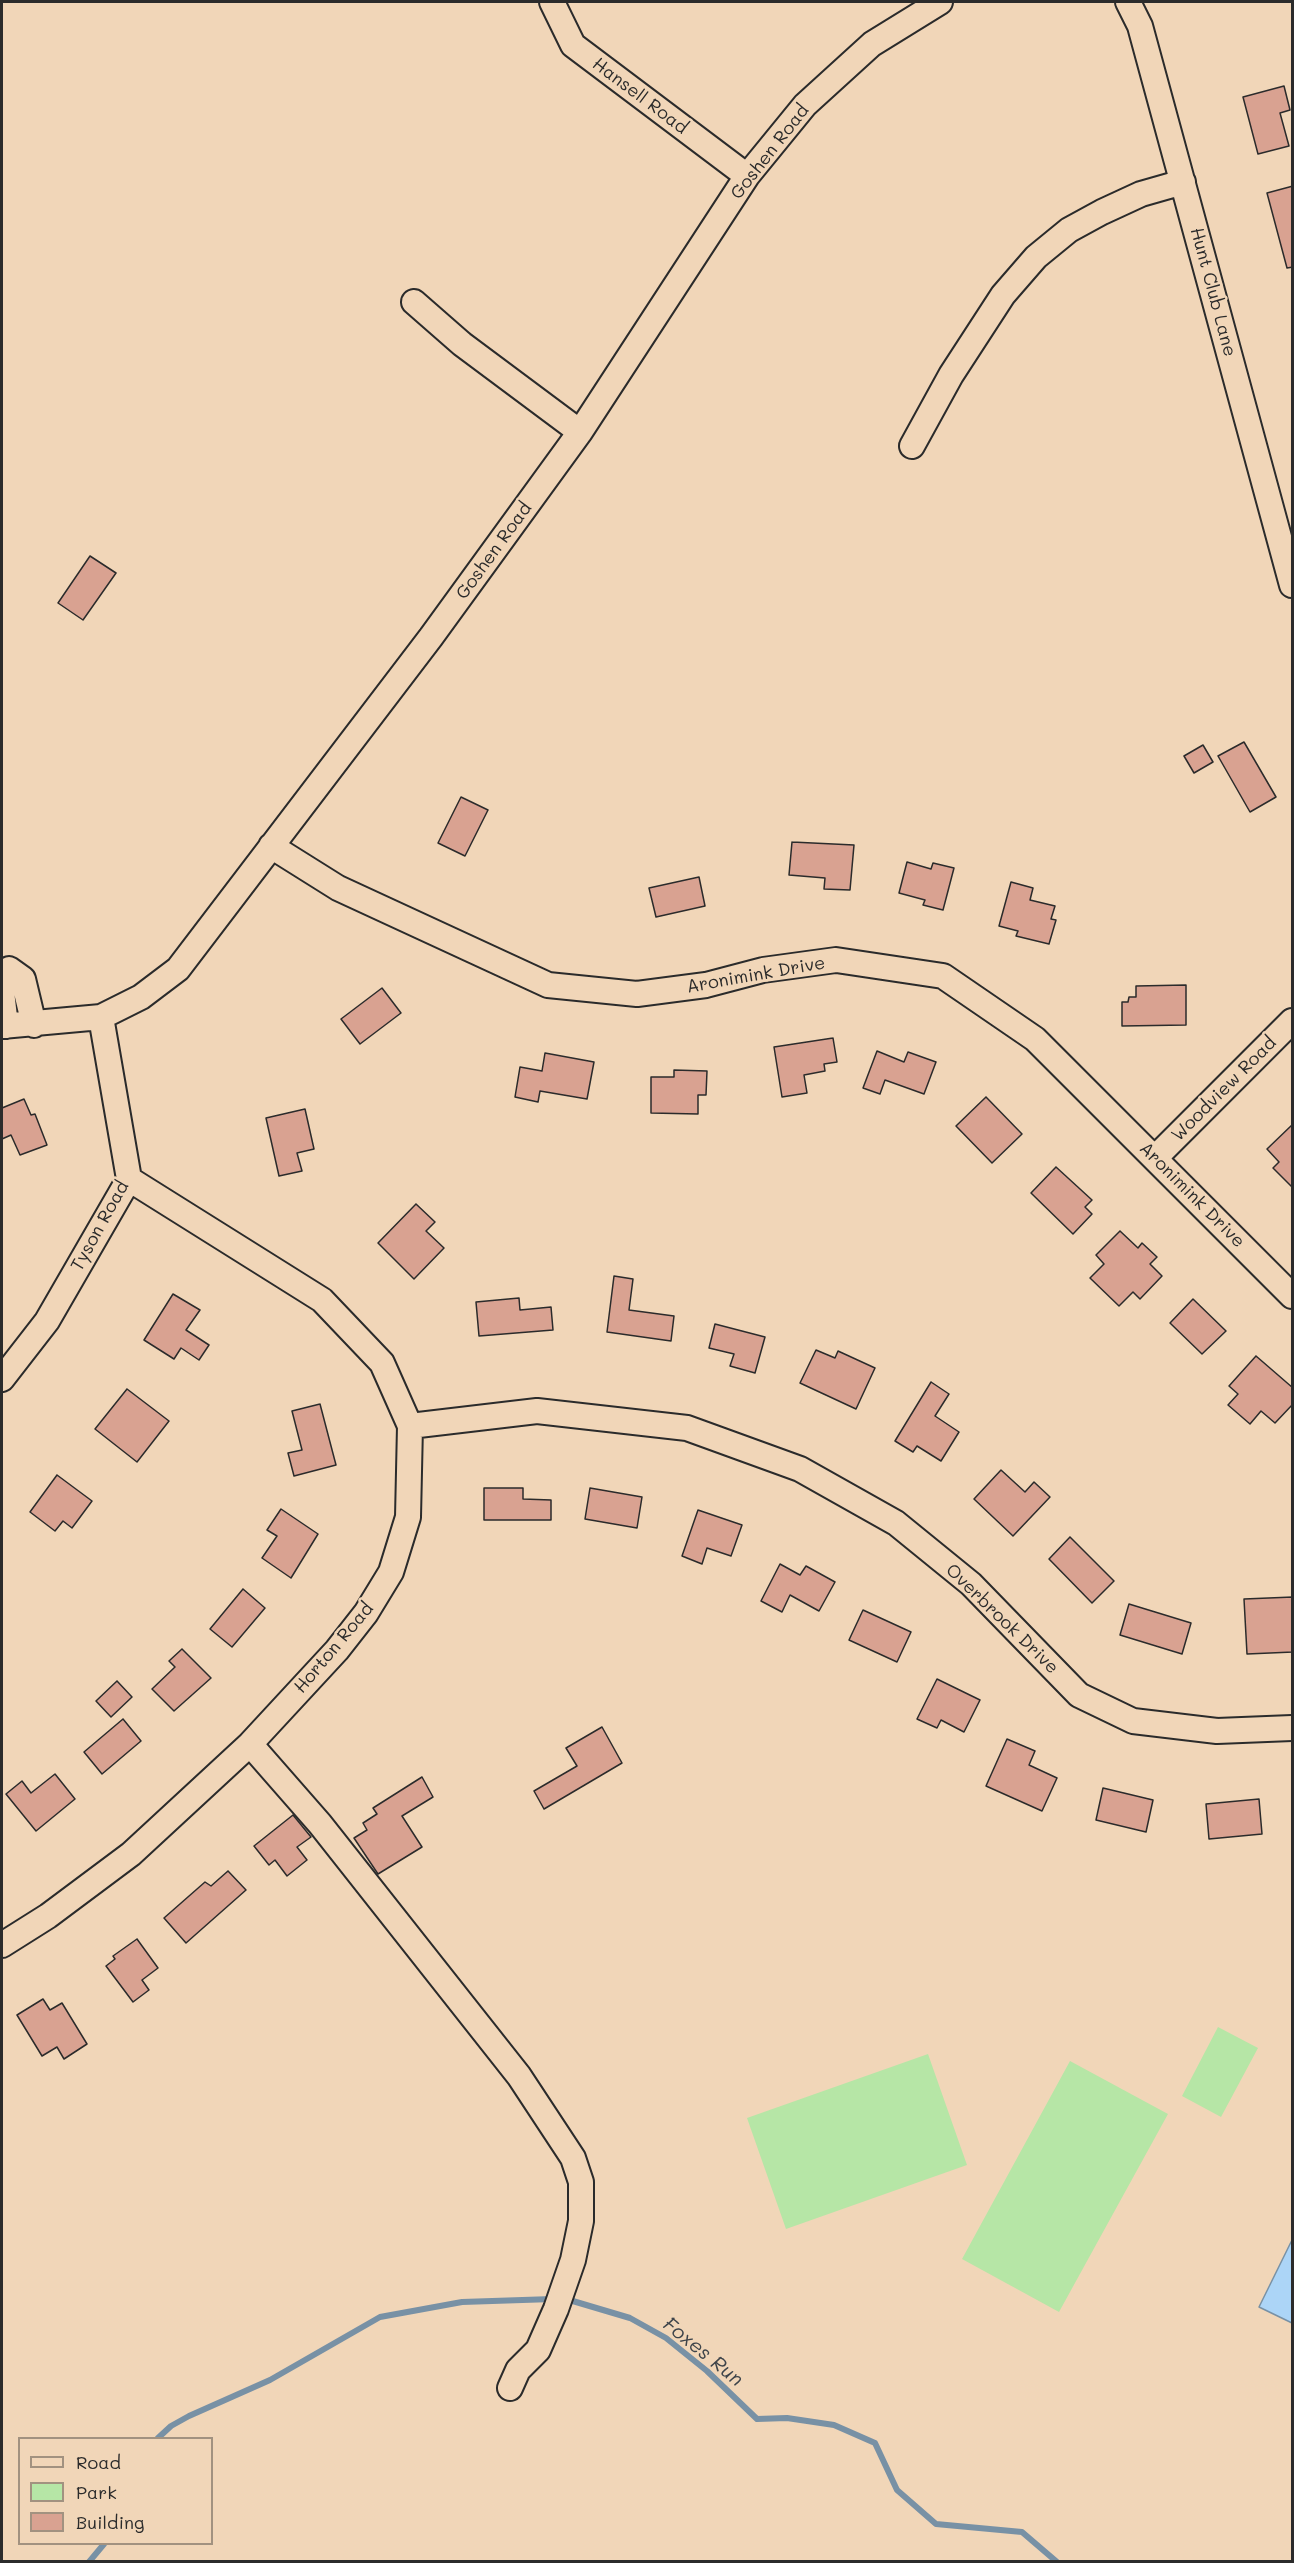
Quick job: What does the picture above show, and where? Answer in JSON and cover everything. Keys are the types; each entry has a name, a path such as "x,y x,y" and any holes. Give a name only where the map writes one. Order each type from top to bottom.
{"street":[{"name":"Hansell Road","path":"552,2 573,45 747,176"},
{"name":"Goshen Road","path":"4,1026 101,1017 141,997 178,969 431,637 580,432 747,176 805,105 872,44 940,2"},
{"name":"Hunt Club Lane","path":"1128,2 1140,26 1293,585"},
{"path":"912,446 951,375 996,305 1036,257 1069,230 1102,212 1141,194 1183,182"},
{"path":"414,302 462,344 580,432"},
{"name":"Aronimink Drive","path":"271,846 338,888 548,985 637,994 706,986 763,970 836,960 943,976 1035,1039 1293,1296"},
{"path":"2,981 9,969 23,979 34,1025"},
{"path":"2,991 4,1026"},
{"name":"Tyson Road","path":"2,1379 47,1321 129,1179 101,1017"},
{"name":"Woodview Road","path":"1156,1157 1293,1021"},
{"name":"Horton Road","path":"2,1945 48,1916 131,1854 250,1744 337,1650 366,1613 391,1572 408,1518 410,1426 382,1362 322,1300 129,1179"},
{"name":"Overbrook Drive","path":"410,1426 537,1411 687,1428 800,1469 896,1524 971,1584 1079,1695 1133,1721 1217,1731 1293,1728"},
{"path":"250,1744 320,1824 519,2076 573,2158 580,2182 581,2221 573,2260 556,2309 538,2350 518,2370 510,2388"}],"green space":[{"path":"1218,2027 1258,2048 1221,2117 1182,2096"},
{"path":"928,2054 967,2165 786,2229 747,2118"},
{"path":"1070,2061 1168,2114 1059,2312 962,2259"}],"water":[{"path":"1292,2240 1292,2323 1259,2307"}],"building":[{"path":"1284,86 1290,110 1280,113 1289,146 1258,154 1243,97"},
{"path":"1293,186 1293,267 1287,268 1267,193"},
{"path":"90,556 116,573 83,620 58,603"},
{"path":"1244,742 1276,797 1250,812 1218,756"},
{"path":"1203,745 1213,762 1194,773 1184,756"},
{"path":"461,797 488,810 465,856 438,843"},
{"path":"792,842 854,845 850,890 824,889 825,878 789,875"},
{"path":"907,862 931,869 933,863 954,868 943,910 923,905 925,900 899,893"},
{"path":"699,877 705,906 656,917 649,888"},
{"path":"1011,882 1033,888 1030,900 1055,906 1051,919 1056,920 1049,944 1016,936 1018,931 999,926"},
{"path":"1186,985 1186,1025 1122,1026 1122,1002 1128,1002 1129,997 1136,997 1136,986"},
{"path":"382,988 401,1013 360,1044 341,1019"},
{"path":"833,1038 837,1062 824,1064 825,1071 804,1075 807,1093 782,1097 774,1047"},
{"path":"877,1051 904,1062 908,1052 936,1062 924,1094 885,1080 880,1094 863,1088"},
{"path":"545,1053 594,1062 587,1099 540,1091 538,1102 515,1097 520,1067 542,1071"},
{"path":"674,1070 707,1071 706,1095 698,1095 698,1114 651,1113 651,1077 674,1077"},
{"path":"986,1097 1022,1134 992,1163 956,1126"},
{"path":"24,1099 31,1115 35,1114 47,1145 20,1155 11,1135 2,1139 2,1108"},
{"path":"305,1109 314,1149 297,1153 302,1171 279,1176 266,1118"},
{"path":"1293,1124 1293,1188 1273,1168 1279,1162 1267,1149"},
{"path":"1056,1167 1092,1200 1085,1207 1092,1214 1073,1234 1031,1193"},
{"path":"416,1204 435,1222 426,1231 444,1248 414,1279 378,1243"},
{"path":"1120,1231 1138,1248 1142,1243 1157,1257 1150,1264 1162,1276 1140,1299 1133,1292 1119,1306 1090,1278 1104,1264 1096,1255"},
{"path":"614,1276 633,1279 629,1310 674,1316 671,1341 607,1332"},
{"path":"173,1294 200,1310 186,1330 209,1345 199,1360 181,1348 174,1359 144,1340"},
{"path":"519,1298 520,1310 551,1307 553,1330 479,1336 476,1302"},
{"path":"1193,1299 1226,1331 1202,1354 1170,1323"},
{"path":"715,1324 765,1337 755,1373 730,1366 734,1354 709,1348"},
{"path":"816,1350 835,1358 838,1351 875,1368 856,1409 800,1383"},
{"path":"1256,1356 1293,1388 1293,1404 1275,1423 1261,1411 1250,1424 1228,1405 1238,1394 1229,1386"},
{"path":"931,1382 949,1394 935,1416 959,1432 941,1461 917,1446 913,1452 895,1441"},
{"path":"127,1389 169,1421 137,1462 95,1429"},
{"path":"320,1404 336,1465 294,1476 288,1453 302,1450 292,1411"},
{"path":"1001,1470 1025,1492 1034,1482 1050,1497 1013,1536 974,1499"},
{"path":"57,1475 92,1501 72,1528 63,1521 55,1531 30,1512"},
{"path":"484,1488 523,1488 523,1499 551,1500 551,1520 484,1520"},
{"path":"590,1488 642,1497 637,1528 585,1519"},
{"path":"281,1509 318,1534 291,1578 262,1558 277,1536 267,1530"},
{"path":"698,1510 742,1525 731,1556 707,1548 702,1564 682,1556"},
{"path":"1070,1537 1114,1581 1092,1603 1049,1559"},
{"path":"780,1564 800,1575 806,1566 835,1582 819,1611 790,1595 782,1612 761,1601"},
{"path":"243,1589 265,1608 232,1647 210,1629"},
{"path":"1293,1597 1293,1652 1247,1654 1244,1599"},
{"path":"1129,1604 1191,1623 1182,1654 1120,1635"},
{"path":"863,1610 911,1632 897,1662 849,1640"},
{"path":"182,1649 211,1678 174,1711 152,1689 175,1667 169,1661"},
{"path":"937,1679 980,1700 964,1732 941,1720 937,1728 917,1719"},
{"path":"117,1681 132,1697 111,1717 96,1701"},
{"path":"123,1719 141,1741 102,1774 84,1752"},
{"path":"602,1727 622,1763 544,1809 534,1791 577,1766 566,1748"},
{"path":"1007,1739 1035,1751 1029,1765 1057,1778 1042,1811 986,1786"},
{"path":"55,1774 75,1799 36,1831 6,1794 22,1781 31,1793"},
{"path":"422,1777 433,1797 402,1816 422,1847 378,1874 354,1838 367,1830 363,1823 377,1814 373,1808"},
{"path":"1103,1788 1153,1800 1146,1832 1096,1820"},
{"path":"1259,1799 1262,1834 1209,1839 1206,1804"},
{"path":"293,1815 311,1837 297,1847 307,1860 287,1876 275,1860 269,1865 254,1846"},
{"path":"228,1871 246,1890 186,1943 164,1918 205,1882 211,1886"},
{"path":"137,1939 158,1968 142,1980 149,1990 133,2002 106,1966 115,1959 113,1956"},
{"path":"43,1999 50,2010 62,2003 87,2044 64,2059 57,2047 42,2056 17,2015"}],"waterway":[{"name":"Foxes Run","path":"159,2437 171,2426 189,2416 270,2380 380,2317 462,2302 553,2299"},
{"name":"Foxes Run","path":"566,2299 630,2318 666,2338 707,2371 757,2419 787,2418 834,2425 875,2443 897,2490 936,2524 1022,2532 1057,2562"},
{"name":"Foxes Run","path":"89,2562 103,2545"}]}
